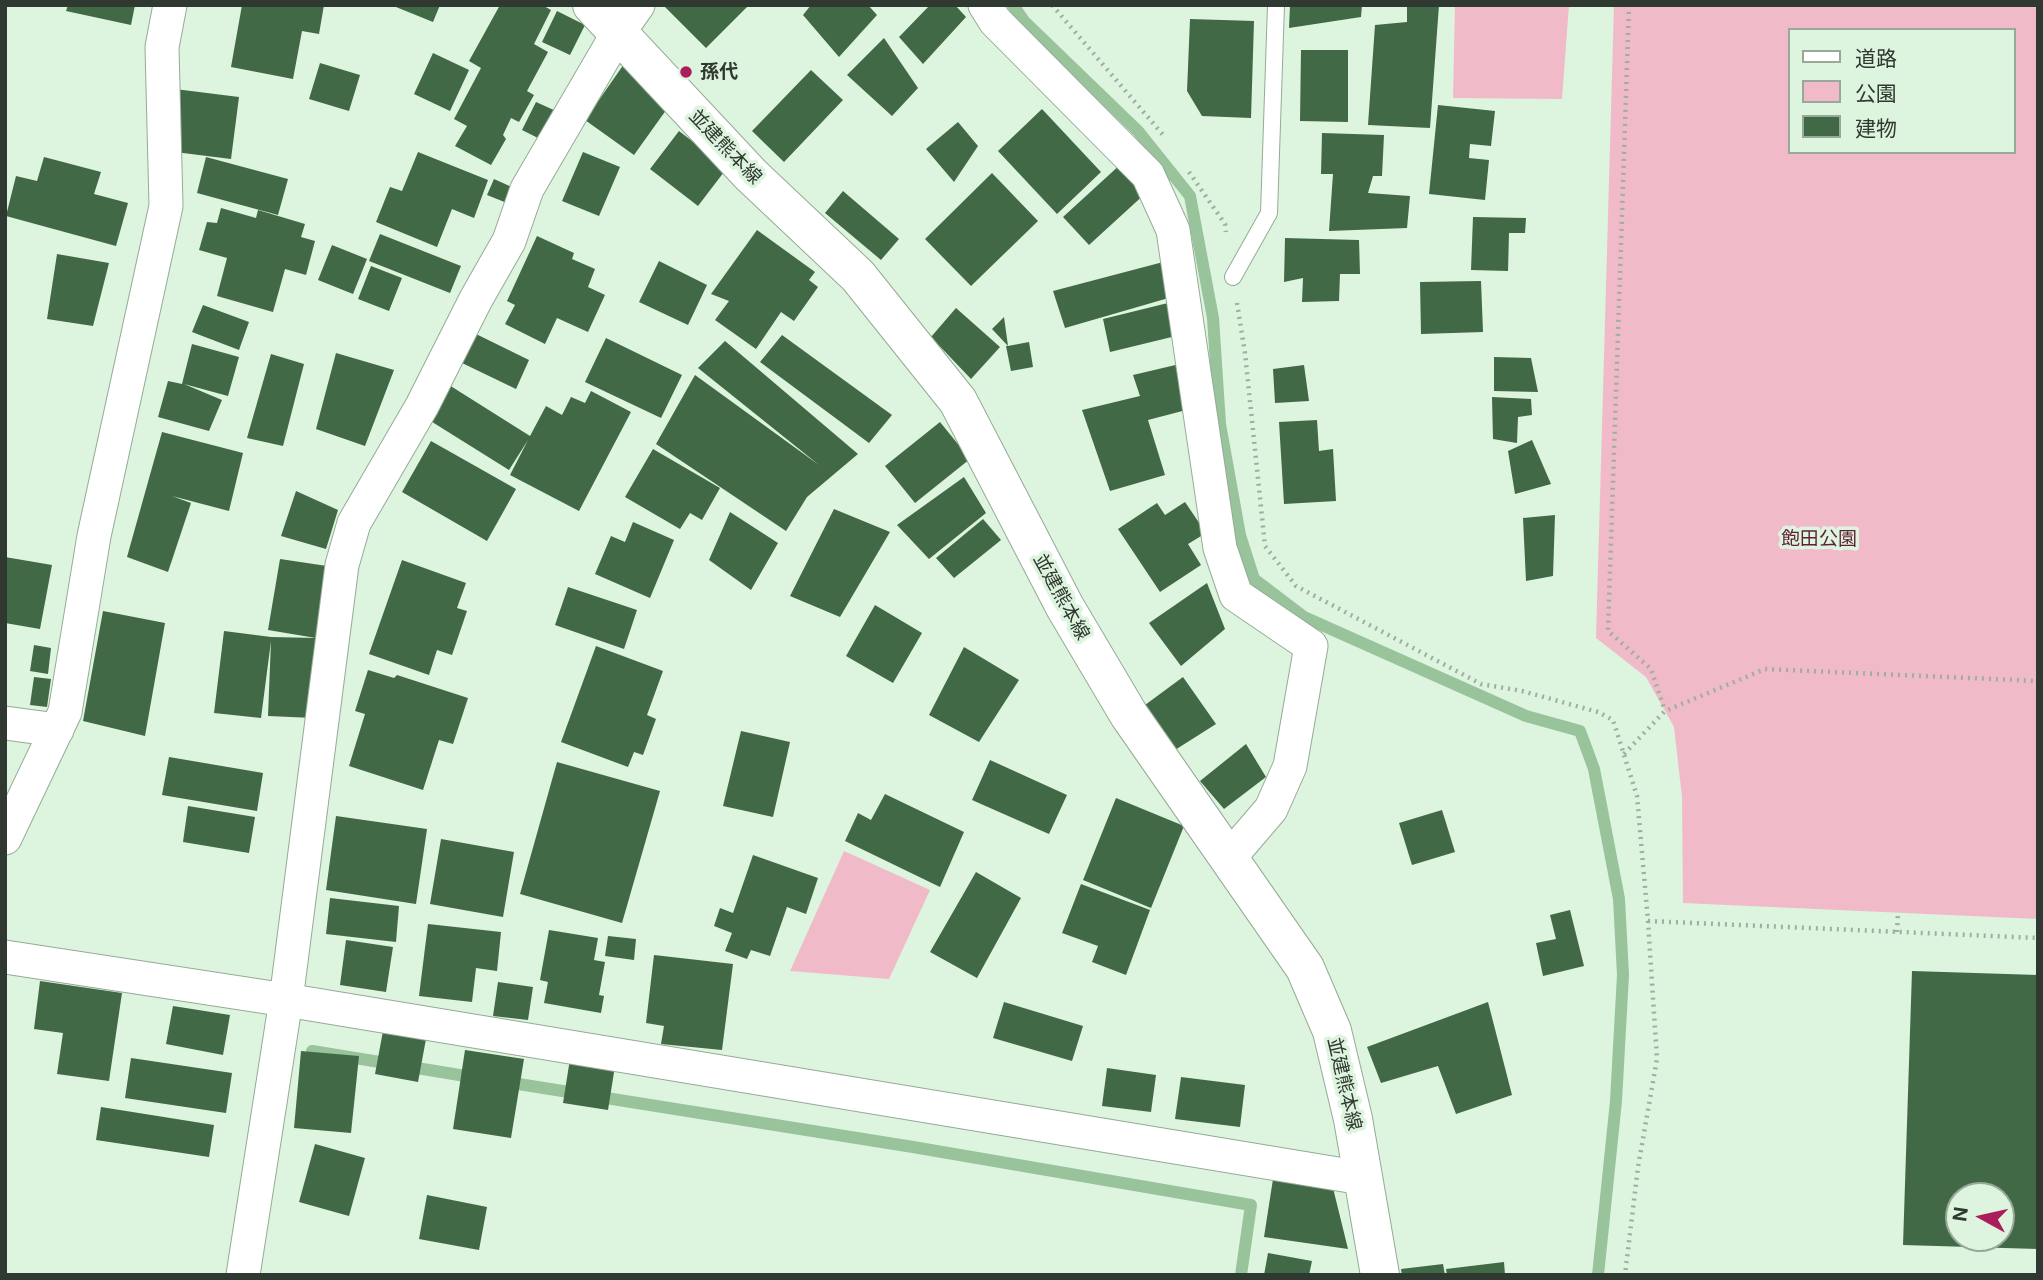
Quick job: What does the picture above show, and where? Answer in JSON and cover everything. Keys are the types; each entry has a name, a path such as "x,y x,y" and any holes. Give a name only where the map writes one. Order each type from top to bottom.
{"main road":[{"name":"並建熊本線","path":"592,5 628,19 751,175 858,276 958,401 1065,607 1129,715 1305,968 1332,1031 1353,1119 1380,1275"}],"street":[{"path":"5,838 65,712 94,536 166,206 162,47 170,5"},
{"path":"985,5 995,21 1148,175 1173,230 1220,548 1236,595 1311,646 1290,766 1271,809 1229,858"},
{"path":"243,1275 286,1000 342,565 354,523 422,406 476,299 509,241 527,190 628,19"},
{"path":"5,723 57,730"},
{"path":"5,957 286,1000 1362,1178"}],"lane":[{"path":"1233,277 1269,212 1276,5"}],"path":[{"path":"1052,5 1165,138"},
{"path":"1629,5 1608,631 1651,669 1665,711"},
{"path":"1188,170 1225,224 1245,353 1265,547 1296,586 1481,684 1522,691 1598,712 1613,720 1637,796 1657,1059 1638,1167 1625,1275"},
{"path":"1624,755 1665,711 1765,669 2038,681"},
{"path":"1897,932 1898,913"},
{"path":"1648,921 2038,938"}],"green space":[{"path":"1455,5 1569,5 1562,99 1453,98"},
{"name":"飽田公園","path":"1614,5 2038,5 2038,919 1683,903 1682,797 1674,727 1646,677 1596,638"},
{"path":"844,851 930,890 889,979 790,971"}],"building":[{"path":"68,5 135,5 131,25 66,11"},
{"path":"242,5 324,5 319,34 302,31 293,79 231,67"},
{"path":"391,5 440,5 433,22"},
{"path":"500,5 542,5 551,10 534,44 548,52 527,91 534,95 519,122 511,118 503,135 506,139 491,165 455,146 467,126 454,119 481,68 469,61"},
{"path":"663,5 749,5 706,48"},
{"path":"811,5 868,5 877,15 839,57 803,15"},
{"path":"930,5 955,5 966,17 923,64 899,37"},
{"path":"1290,5 1362,5 1361,17 1289,28"},
{"path":"1407,5 1439,5 1430,128 1368,125 1375,25 1407,22"},
{"path":"557,11 585,25 570,55 542,42"},
{"path":"1190,19 1254,21 1251,118 1202,116 1187,91"},
{"path":"884,38 918,88 892,116 847,75"},
{"path":"1301,50 1348,50 1348,122 1300,121"},
{"path":"433,53 469,70 450,111 414,94"},
{"path":"320,63 360,75 349,111 309,99"},
{"path":"624,64 674,99 634,155 585,120"},
{"path":"811,70 843,100 784,162 752,131"},
{"path":"175,89 239,97 231,159 175,152"},
{"path":"536,102 556,111 542,140 522,130"},
{"path":"1438,105 1495,111 1491,146 1470,144 1469,158 1489,160 1485,200 1429,194"},
{"path":"1042,109 1101,172 1057,214 998,151"},
{"path":"958,122 978,146 954,182 926,149"},
{"path":"679,131 727,168 698,206 650,169"},
{"path":"1322,133 1384,135 1382,176 1373,176 1368,193 1410,196 1407,228 1329,231 1333,174 1321,174"},
{"path":"418,152 488,180 474,218 452,209 437,247 376,222 390,187 402,191"},
{"path":"583,152 620,167 599,216 562,201"},
{"path":"44,157 101,172 94,194 128,203 116,246 6,216 16,176 37,181"},
{"path":"206,157 288,179 278,215 197,193"},
{"path":"1122,163 1147,192 1089,245 1063,217"},
{"path":"992,173 1038,221 971,286 925,239"},
{"path":"494,179 514,188 507,203 487,195"},
{"path":"843,191 899,239 881,260 825,213"},
{"path":"221,208 256,218 258,210 305,224 301,237 315,241 306,275 285,269 273,312 217,296 227,258 199,250 207,222 217,223"},
{"path":"1473,217 1526,218 1525,233 1509,233 1508,271 1471,270"},
{"path":"757,230 815,272 809,280 818,287 794,321 781,312 756,349 715,320 729,301 711,294"},
{"path":"380,234 461,266 450,293 369,261"},
{"path":"537,236 574,253 572,259 595,269 588,287 605,295 588,332 557,318 545,344 505,324 515,305 507,301"},
{"path":"1285,238 1359,240 1360,274 1340,274 1339,301 1302,302 1303,278 1284,282"},
{"path":"332,245 367,259 353,294 318,280"},
{"path":"57,254 109,263 93,326 47,319"},
{"path":"659,261 707,285 688,325 639,302"},
{"path":"1167,261 1172,297 1065,328 1053,291"},
{"path":"371,266 402,278 389,311 358,299"},
{"path":"1481,281 1483,332 1421,334 1420,282"},
{"path":"1172,302 1180,335 1110,352 1103,319"},
{"path":"203,305 249,322 239,350 192,332"},
{"path":"956,308 1000,347 971,379 931,337"},
{"path":"1004,317 1008,346 992,329"},
{"path":"476,334 529,360 516,389 462,363"},
{"path":"782,335 892,415 869,443 760,362"},
{"path":"606,338 682,375 661,418 585,382"},
{"path":"725,341 858,454 807,497 786,531 656,444 695,375 819,465 698,368"},
{"path":"1029,342 1033,367 1011,371 1006,346"},
{"path":"192,344 239,357 228,396 184,384 222,400 209,431 158,417 168,381 182,384"},
{"path":"336,353 394,370 365,446 316,429"},
{"path":"271,354 304,364 283,446 247,438"},
{"path":"1494,357 1531,358 1538,392 1494,391"},
{"path":"1184,363 1190,409 1148,420 1165,475 1110,491 1082,410 1140,396 1133,375"},
{"path":"1304,365 1309,401 1275,403 1273,369"},
{"path":"449,385 530,436 546,406 562,415 571,397 585,403 591,391 631,412 579,511 510,475 528,440 509,470 429,420"},
{"path":"1492,397 1531,399 1532,415 1518,417 1517,443 1493,439"},
{"path":"1317,420 1319,451 1333,449 1336,501 1284,504 1279,422"},
{"path":"940,422 970,459 915,503 885,466"},
{"path":"162,432 243,453 229,511 172,496 191,503 168,572 127,557"},
{"path":"1532,440 1551,484 1515,494 1508,451"},
{"path":"431,441 516,489 487,541 402,492"},
{"path":"653,449 720,488 702,520 690,513 680,529 625,497"},
{"path":"964,477 986,513 929,559 897,525"},
{"path":"296,491 338,510 326,549 281,536"},
{"path":"1185,502 1206,533 1188,544 1201,565 1160,592 1118,529 1157,503 1165,515"},
{"path":"834,509 890,532 840,617 790,596"},
{"path":"730,512 778,543 751,590 709,560"},
{"path":"1555,515 1553,576 1526,581 1523,518"},
{"path":"983,519 1001,540 954,578 936,558"},
{"path":"633,522 674,540 650,598 595,574 611,536 625,542"},
{"path":"5,557 52,565 40,629 5,623"},
{"path":"280,559 327,566 316,638 268,630"},
{"path":"402,560 466,583 457,608 467,611 452,655 437,650 429,675 369,654"},
{"path":"1207,583 1225,629 1181,666 1149,623"},
{"path":"568,587 637,610 624,649 555,625"},
{"path":"875,605 922,633 893,683 846,656"},
{"path":"103,611 165,623 145,736 83,721"},
{"path":"224,631 271,637 316,638 314,718 268,716 271,641 261,718 214,713"},
{"path":"34,645 51,648 48,674 30,671"},
{"path":"596,646 663,671 647,715 656,719 643,755 634,752 628,767 561,742"},
{"path":"964,647 1019,680 979,742 929,715"},
{"path":"368,670 394,678 397,675 468,698 453,744 439,740 423,790 349,766 365,714 355,711"},
{"path":"34,677 51,679 47,707 30,705"},
{"path":"1183,677 1216,724 1175,750 1145,705"},
{"path":"741,731 790,742 773,817 723,806"},
{"path":"1246,744 1266,777 1224,809 1200,781"},
{"path":"169,757 263,773 257,811 162,795"},
{"path":"990,760 1067,795 1049,834 972,800"},
{"path":"557,762 660,791 622,923 520,894"},
{"path":"885,794 964,832 940,887 845,841 858,813 871,820"},
{"path":"1116,798 1184,826 1151,908 1083,880"},
{"path":"188,806 255,817 249,853 183,842"},
{"path":"1442,810 1455,852 1412,865 1399,823"},
{"path":"336,816 427,829 416,904 326,890"},
{"path":"441,839 514,852 503,917 430,904"},
{"path":"753,855 818,878 806,914 787,907 770,956 751,950 747,959 725,951 732,933 714,926 720,908 733,913"},
{"path":"976,872 1021,898 977,978 930,952"},
{"path":"1081,884 1150,910 1126,975 1092,962 1098,946 1062,933"},
{"path":"330,898 399,906 396,942 326,934"},
{"path":"1570,910 1584,966 1543,976 1536,943 1556,939 1550,915"},
{"path":"428,924 501,932 497,971 476,968 472,1002 419,996"},
{"path":"549,930 598,938 594,960 605,962 599,995 604,996 601,1013 544,1003 548,982 540,980"},
{"path":"608,936 636,939 634,960 605,956"},
{"path":"346,940 393,947 386,992 340,985"},
{"path":"654,955 733,964 722,1050 661,1044 664,1026 646,1023"},
{"path":"1912,971 2038,975 2038,1249 2015,1248 2015,1182 1945,1182 1945,1246 1903,1245"},
{"path":"40,981 122,993 109,1081 57,1074 63,1033 34,1029"},
{"path":"498,982 533,987 528,1020 493,1016"},
{"path":"1004,1002 1083,1026 1072,1061 993,1038"},
{"path":"1488,1002 1512,1095 1456,1114 1438,1066 1381,1083 1367,1047"},
{"path":"173,1006 230,1015 223,1055 166,1044"},
{"path":"383,1031 426,1039 418,1082 375,1074"},
{"path":"465,1050 524,1059 511,1138 453,1129"},
{"path":"301,1051 359,1056 351,1133 294,1128"},
{"path":"131,1058 232,1073 226,1113 125,1098"},
{"path":"570,1059 615,1066 608,1110 563,1103"},
{"path":"1107,1068 1156,1075 1151,1112 1102,1106"},
{"path":"1181,1077 1245,1085 1240,1127 1175,1119"},
{"path":"101,1107 214,1125 209,1157 96,1140"},
{"path":"315,1144 365,1158 349,1216 299,1202"},
{"path":"1273,1179 1333,1188 1348,1249 1264,1237"},
{"path":"427,1195 487,1207 479,1250 419,1239"},
{"path":"1268,1253 1312,1261 1309,1275 1264,1275"},
{"path":"1504,1262 1505,1275 1447,1275 1446,1269"},
{"path":"1443,1264 1445,1275 1402,1275 1401,1269"}],"waterway":[{"path":"1013,5 1024,21 1138,131 1190,196 1213,318 1220,424 1240,535 1254,579 1304,617 1526,716 1580,731 1594,769 1619,899 1623,975 1616,1101 1598,1275"},
{"path":"312,1051 478,1078"},
{"path":"506,1082 913,1147 1251,1205 1241,1275"}],"place":[{"name":"孫代","path":"686,72"}]}
